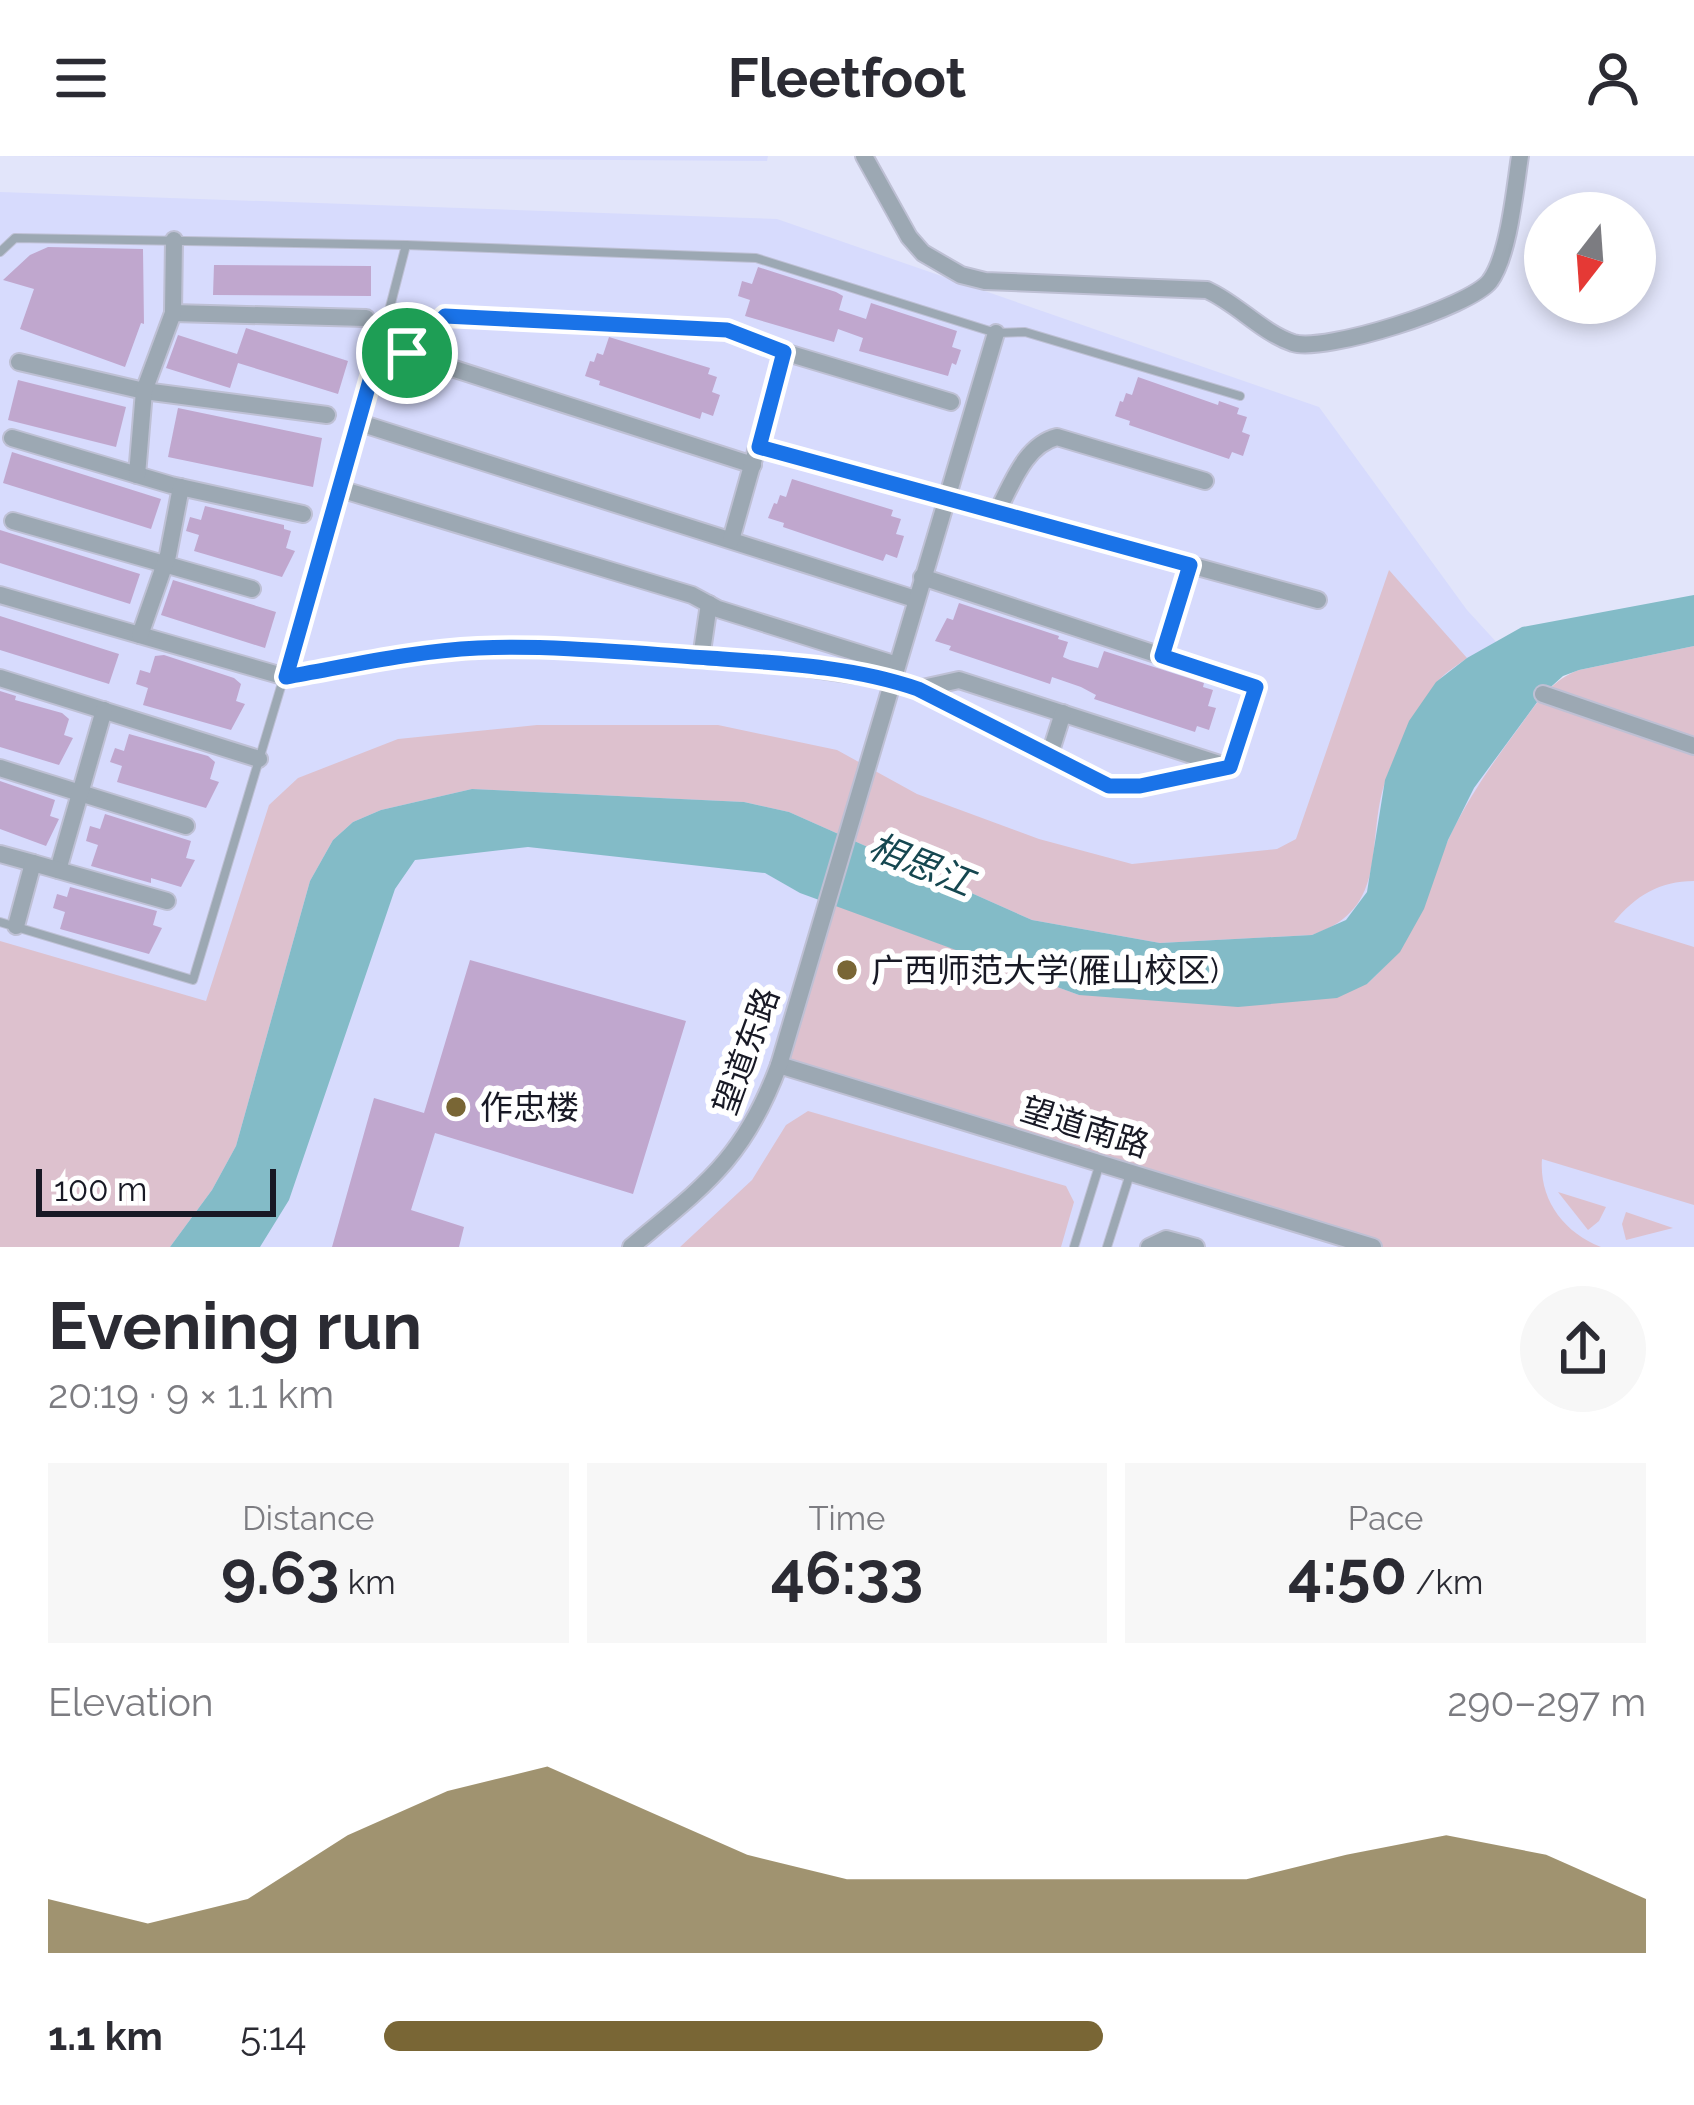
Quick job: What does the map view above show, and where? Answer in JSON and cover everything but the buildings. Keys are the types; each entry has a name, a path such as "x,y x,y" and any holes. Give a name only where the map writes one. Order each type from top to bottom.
{"street":[{"path":"864,156 909,237 923,254 961,275 985,281 1207,290 1233,302 1270,332 1306,346 1394,326 1486,286 1501,254 1520,156"},
{"path":"137,475 144,392 173,313 174,240"},
{"path":"173,313 366,319"},
{"path":"407,353 445,316 727,330 784,352 951,401"},
{"name":"望道东路","path":"631,1247 730,1159 762,1112 997,333"},
{"path":"380,345 756,456 947,497 1318,600"},
{"path":"731,540 784,352"},
{"path":"20,362 144,392 327,415"},
{"path":"360,423 915,599"},
{"path":"997,512 1025,461 1041,441 1057,437 1205,481"},
{"path":"12,438 182,487 303,514"},
{"path":"140,635 164,564 182,487"},
{"path":"340,489 692,595 895,673 1095,782 1121,788 1230,767"},
{"path":"13,521 251,589"},
{"path":"1162,656 1190,565"},
{"path":"922,578 1256,687 1230,767"},
{"path":"0,595 286,677 423,652 526,647 895,673"},
{"path":"701,658 709,604"},
{"path":"0,678 260,759"},
{"path":"918,689 959,680 1230,767"},
{"path":"1544,694 1694,746"},
{"path":"58,870 104,710"},
{"path":"1048,757 1063,713"},
{"path":"0,768 186,826"},
{"path":"0,854 167,901"},
{"path":"8,924 33,863"},
{"name":"望道南路","path":"779,1065 1373,1247"},
{"path":"1149,1247 1166,1239 1196,1247"}],"lane":[{"path":"0,252 14,238 406,244 756,258 997,333 1025,332 1240,396"},
{"path":"8,924 193,980 360,423 406,244"},
{"path":"1074,1247 1100,1163"},
{"path":"1107,1247 1130,1173"}],"shaded area":[{"path":"0,156 768,156 767,161"},
{"name":"广西师范大学(雁山校区)","path":"0,192 777,219 1319,407 1467,610 1543,693 1694,646 1694,1247 0,1247"},
{"path":"1389,570 1467,658 1432,688 1402,743 1386,779 1365,890 1337,923 1312,935 1160,943 1032,920 789,812 744,802 472,789 381,810 353,822 333,840 310,881 236,1146 212,1190 170,1247 0,1247 0,941 206,1001 269,805 298,778 398,739 537,725 718,725 837,750 917,794 1039,839 1132,864 1277,849 1296,839"},
{"path":"1694,595 1694,646 1579,670 1563,676 1543,694 1474,788 1448,840 1424,909 1400,952 1367,984 1337,998 1238,1007 1079,995 800,893 765,873 528,847 415,860 395,889 289,1200 260,1247 170,1247 212,1190 236,1146 310,881 333,840 353,822 381,810 472,789 744,802 789,812 1032,920 1160,943 1312,935 1346,920 1367,892 1385,780 1409,721 1436,682 1522,627"},
{"path":"1694,646 1694,881 1649,892 1614,922 1694,947 1694,1205 1542,1159 1545,1188 1556,1212 1575,1233 1601,1247 1373,1247 779,1065 827,902 1079,995 1367,984 1411,931 1466,806 1545,693 1579,670"},
{"path":"808,1111 1066,1186 1074,1202 1061,1247 680,1247 752,1180 786,1125"},
{"path":"1558,1192 1606,1207 1588,1230"},
{"path":"1626,1212 1673,1228 1626,1240 1622,1224"}],"place":[{"name":"广西师范大学(雁山校区)","path":"847,970"},
{"name":"作忠楼","path":"456,1107"}],"route":[{"path":"445,316 727,330 784,352 759,447 1190,565 1162,656 1256,687 1230,767 1140,786 1109,786 918,689 892,680 766,662 475,648 423,652 286,677 380,345 407,353 445,316"}],"water label":[{"name":"相思江","path":"921,864"}]}
